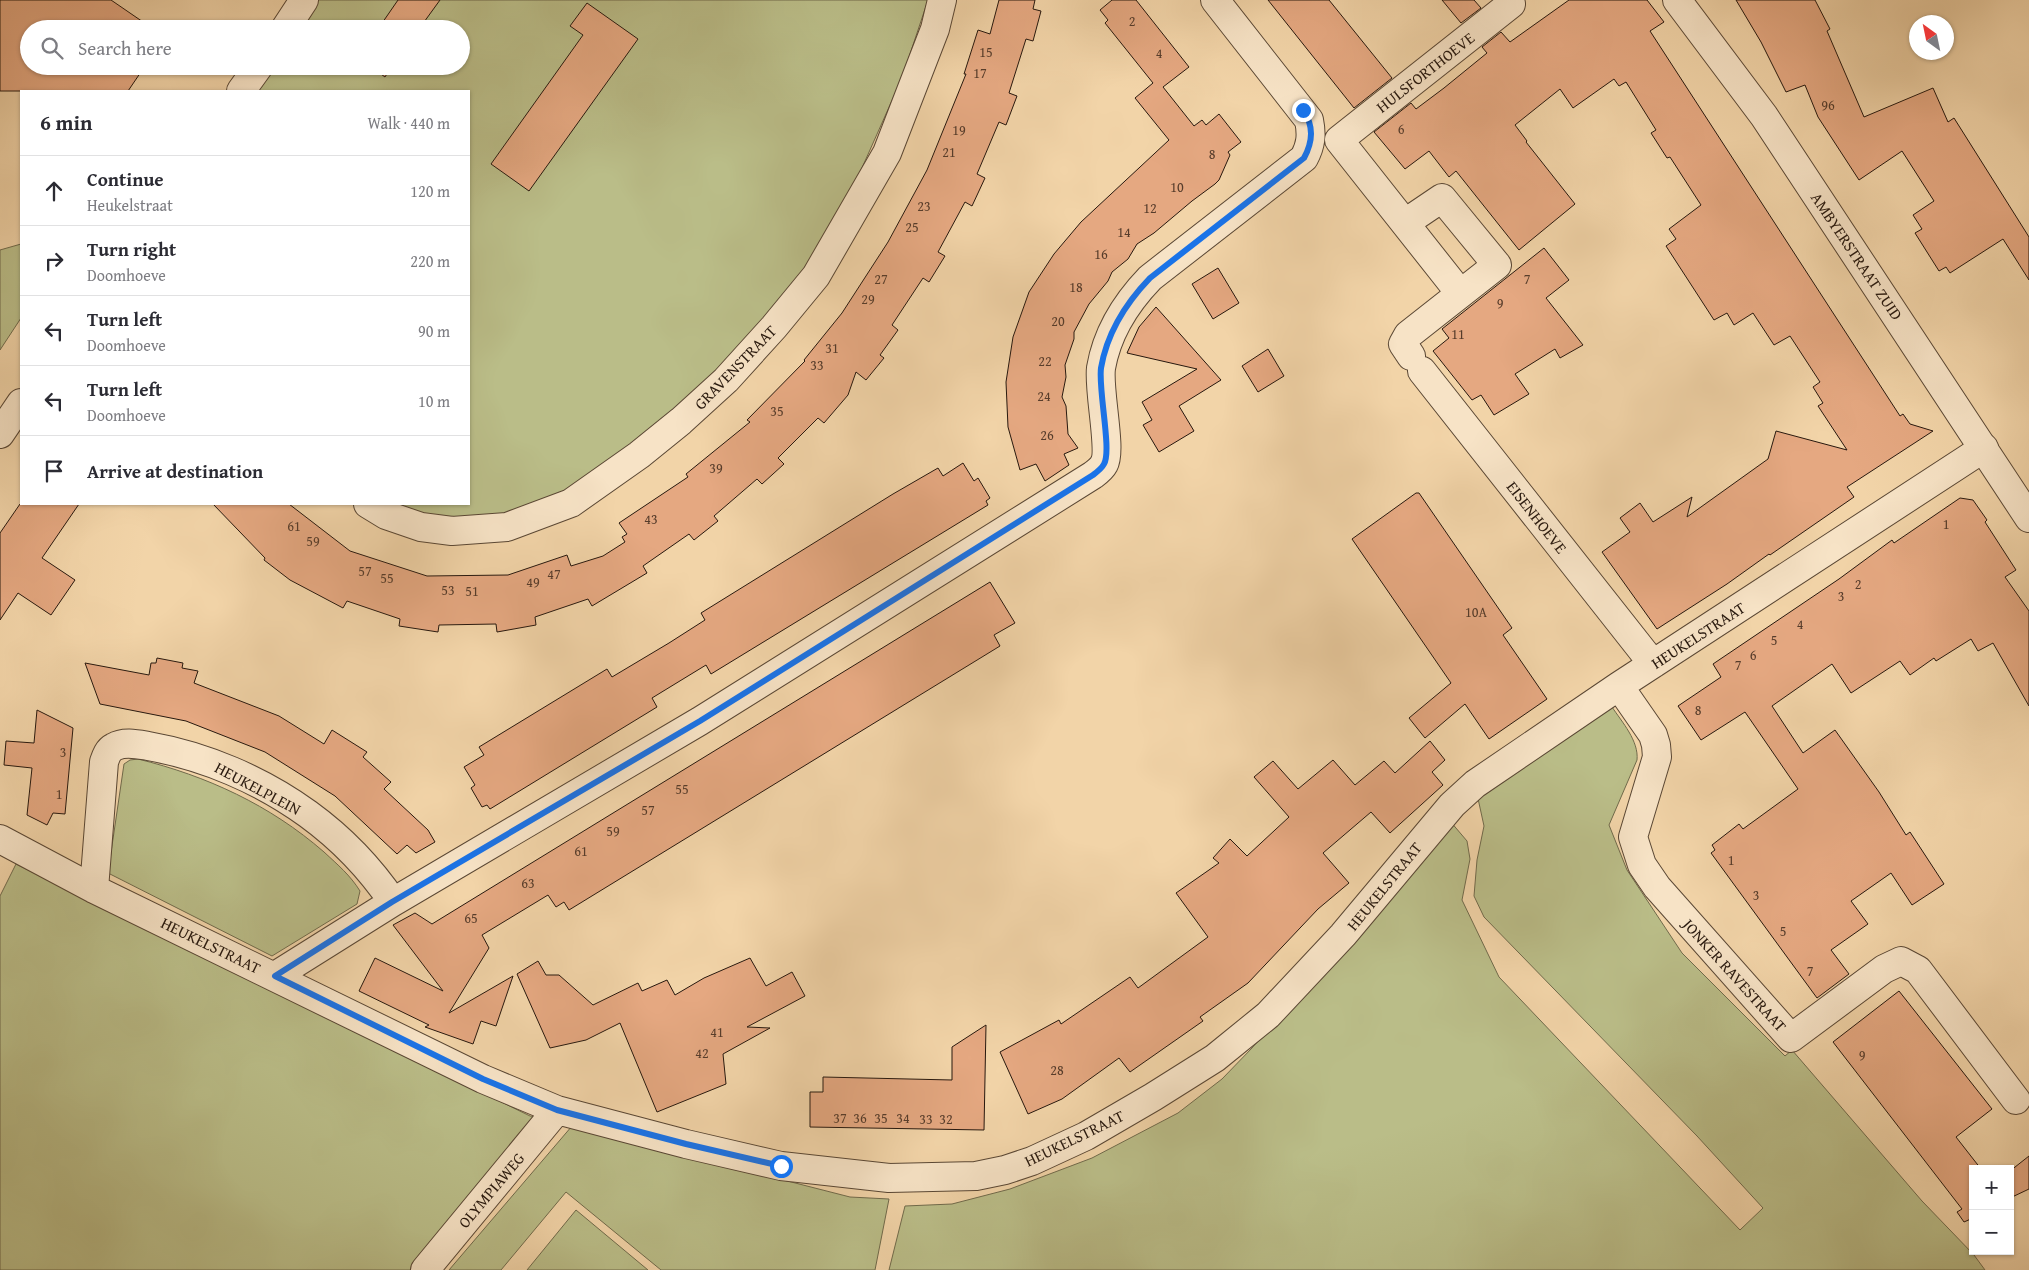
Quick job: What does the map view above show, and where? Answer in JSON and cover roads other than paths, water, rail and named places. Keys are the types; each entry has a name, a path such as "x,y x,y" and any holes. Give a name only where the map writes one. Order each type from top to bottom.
{"street":[{"path":"291,20 304,0"},
{"name":"GRAVENSTRAAT","path":"370,505 386,515 421,527 452,531 507,527 570,503 639,455 681,421 726,380 774,327 816,276 887,153 935,29 942,0"},
{"path":"275,976 392,902 700,721 1093,475 1105,463 1106,444 1101,370 1107,345 1119,317 1133,296 1150,278 1304,158 1310,146 1311,131 1309,120 1303,110 1215,0"},
{"name":"AMBYERSTRAAT ZUID","path":"1677,0 1764,116 2029,518"},
{"name":"HULSFORTHOEVE","path":"1339,140 1511,4"},
{"path":"242,90 253,75"},
{"path":"1311,131 1339,140 1460,293"},
{"name":"EISENHOEVE","path":"1405,223 1442,198 1497,265 1404,339 1403,344 1653,664"},
{"path":"0,434 20,404"},
{"name":"HEUKELSTRAAT","path":"0,839 94,889 483,1079 557,1110 686,1144 781,1166 889,1178 976,1176 1005,1170 1032,1161 1086,1136 1216,1058 1268,1015 1336,942 1427,833 1464,793 1475,784 1619,686 1984,448"},
{"name":"JONKER RAVESTRAAT","path":"1619,686 1653,735 1656,745 1657,757 1633,837 1642,865 1657,887 1791,1038 1884,969 1901,961 1918,970 2016,1100"},
{"name":"HEUKELPLEIN","path":"94,889 104,762 107,754 114,747 124,743 165,749 211,763 248,779 281,797 308,814 361,860 392,902"},
{"name":"OLYMPIAWEG","path":"425,1270 557,1110"}]}
